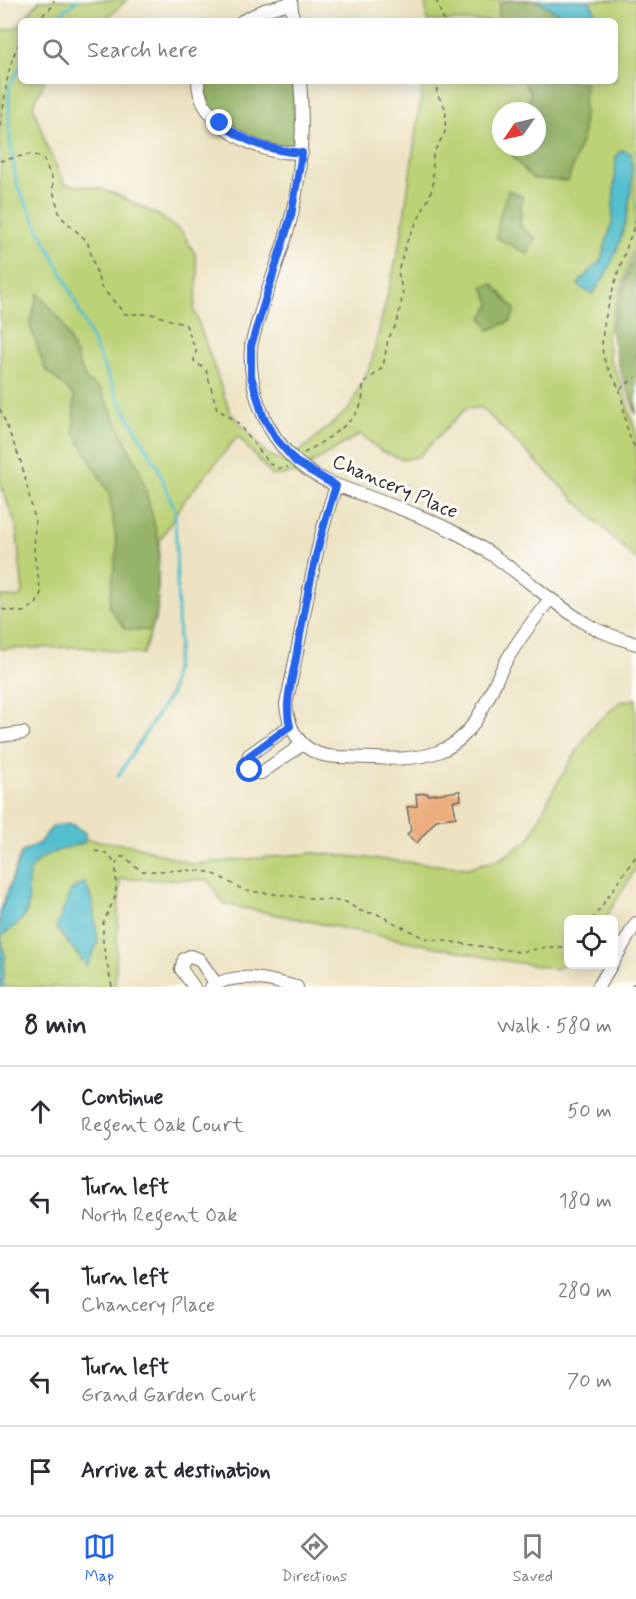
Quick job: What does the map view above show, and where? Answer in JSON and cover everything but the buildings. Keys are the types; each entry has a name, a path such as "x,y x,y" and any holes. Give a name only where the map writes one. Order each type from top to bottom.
{"street":[{"path":"248,18 264,10 291,2 293,18"},
{"path":"199,84 209,111 233,133 253,144 274,151 302,153"},
{"name":"Chancery Place","path":"300,84 303,120 302,153 291,216 251,346 251,376 263,416 277,440 296,462 336,486 431,521 459,535 491,555 588,625 636,645"},
{"path":"336,486 322,528 305,602 286,704 296,736 314,751 332,757 403,757 437,752 455,744 470,730 505,663 524,632 550,599"},
{"path":"0,736 23,733"},
{"path":"618,955 635,927"},
{"path":"194,987 181,969 184,960 190,956 199,959 214,985 228,979 255,978 292,986"},
{"path":"598,987 609,969"}],"path":[{"path":"39,18 51,8 54,0"},
{"path":"436,0 443,18"},
{"path":"0,126 6,79 12,56 18,45"},
{"path":"0,161 22,157"},
{"path":"636,219 603,324 603,353 608,368 620,389 629,439 636,449"},
{"path":"620,389 636,376"},
{"path":"0,409 21,462 35,520 34,554 41,593 36,604 23,612 0,609"},
{"path":"95,851 106,853 116,864"},
{"path":"595,915 636,856"},
{"path":"112,987 103,944 103,923 116,895 116,864 120,857 126,857 141,871 205,871 221,876 236,887 247,891 346,902 360,911 377,914 424,938 520,952 564,946"},
{"path":"631,987 636,980"}],"green space":[{"path":"40,0 127,0 106,18 25,18"},
{"path":"425,0 636,0 636,239 607,335 610,360 622,384 636,431 636,560 482,408 465,409 419,456 404,460 381,451 360,434 296,473 272,476 238,436 184,501 159,542 157,613 143,654 78,647 0,649 0,596 17,598 23,593 16,525 0,484 0,31 18,26 18,84 44,84 33,105 47,147 65,184 98,188 120,196 158,215 183,233 195,254 198,275 194,310 230,412 267,454 286,463 349,409 371,364 401,239 423,84 618,84 618,18 427,18"},
{"path":"510,0 540,3 553,9 562,18 498,18 499,4"},
{"path":"204,84 293,84 297,135 291,147 263,143 234,129 212,108"},
{"path":"524,84 585,84 583,135 568,181 533,179 513,157 546,156 546,102 528,102 531,92"},
{"path":"508,190 522,196 520,226 535,238 528,254 497,238 499,219"},
{"path":"636,248 636,414 620,369 611,329"},
{"path":"493,284 515,310 511,321 489,330 482,317 491,305 483,286"},
{"path":"38,293 62,322 86,380 101,390 141,473 159,542 157,613 151,631 125,629 109,607 117,547 109,493 74,432 74,396 45,369 30,325"},
{"path":"636,699 636,868 607,915 564,915 564,964 557,969 495,959 224,904 208,880 120,879 115,987 0,987 0,934 21,863 71,838 133,845 192,864 315,853 468,868 502,858 529,840 553,790 592,727 620,702"}],"water":[{"path":"537,0 589,0 600,18 562,18"},
{"path":"621,150 631,153 629,208 611,263 592,294 578,284 601,260 612,223 616,157"},
{"path":"71,824 86,833 84,843 57,851 40,859 34,865 28,882 27,911 17,924 1,937 5,956 3,987 0,987 0,913 21,853 39,843 53,826"},
{"path":"85,882 92,901 98,942 87,966 56,928 71,890"}],"waterway":[{"path":"55,18 77,0"},
{"path":"18,70 9,86 9,133 17,186 66,281 117,396 157,466 175,510 179,645 170,695 118,776"}],"route":[{"path":"220,123 253,144 274,151 302,153 291,216 251,346 251,376 263,416 277,440 296,462 336,486 322,528 305,602 286,704 290,726 249,756 247,765 250,770"}]}
